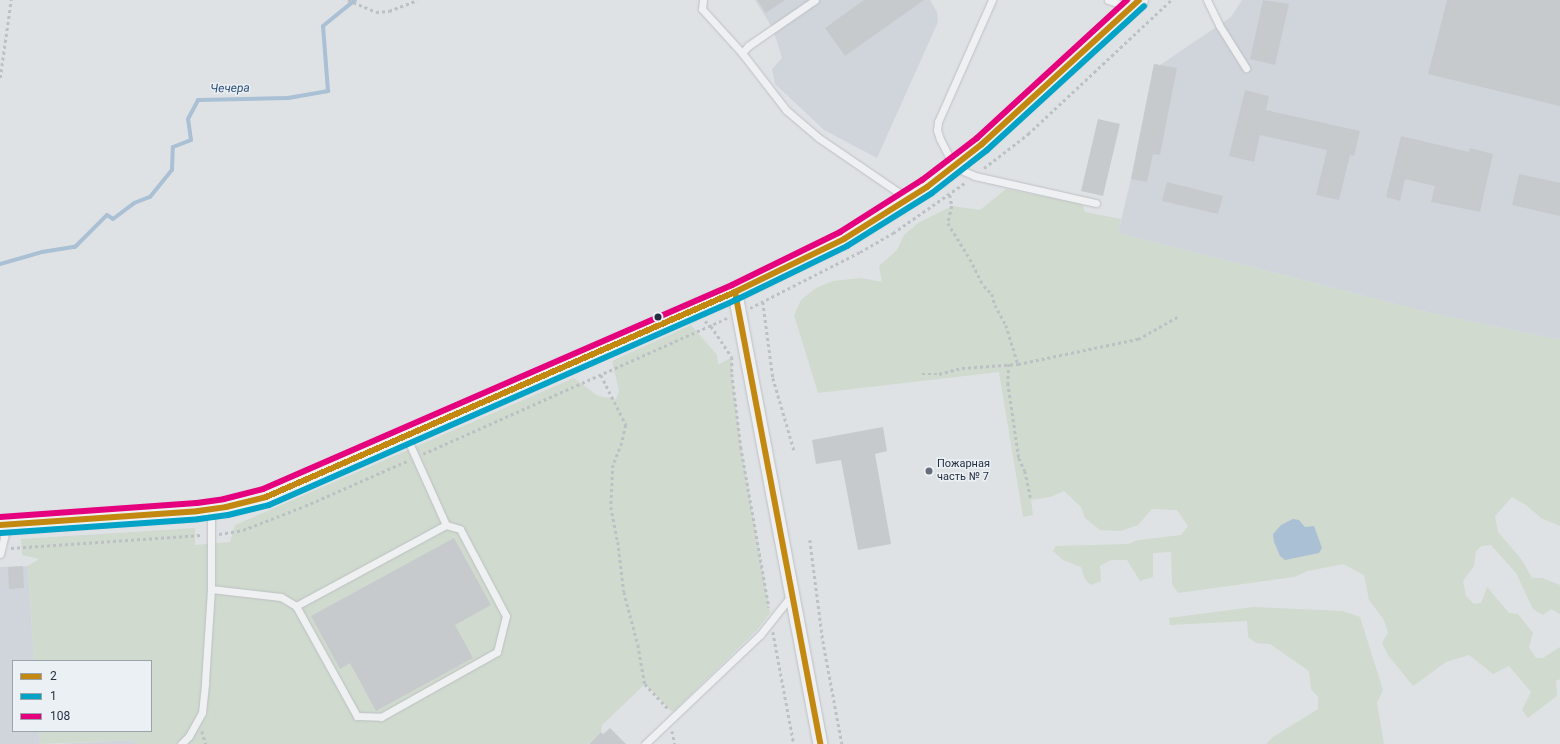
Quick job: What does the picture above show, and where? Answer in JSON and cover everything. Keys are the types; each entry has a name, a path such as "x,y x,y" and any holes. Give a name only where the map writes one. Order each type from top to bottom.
{"street":[{"path":"4,525 211,509 237,505 266,496 735,292 844,239 908,199 954,167 982,144 1135,4"},
{"path":"735,292 820,744"}],"lane":[{"path":"703,0 702,8 742,52 786,110 819,138 908,199"},
{"path":"742,52 748,46 815,0"},
{"path":"992,0 938,122 937,130 940,140 954,167 975,176 1096,203"},
{"path":"1108,0 1135,4"},
{"path":"1207,0 1219,25 1246,68"},
{"path":"406,436 446,525"},
{"path":"182,744 189,736 202,713 211,589 211,509"},
{"path":"0,554 4,525"},
{"path":"211,589 281,597 296,606 357,716 381,717 497,652 506,616 460,529 446,525 296,606"},
{"path":"645,744 760,635 792,594"}],"path":[{"path":"0,78 11,0"},
{"path":"348,0 376,12 389,11 417,0"},
{"path":"950,195 952,206 948,223 970,259 984,286 992,294 995,304 1006,325 1018,364"},
{"path":"763,302 773,378 794,450"},
{"path":"922,374 939,374 962,368 1018,364 1138,339 1179,316"},
{"path":"732,357 732,374 741,447 771,622 794,744"},
{"path":"1009,364 1008,383 1019,458 1025,471 1031,500"},
{"path":"601,374 626,425 622,443 613,465 611,507 618,542 624,592 638,645 645,684 671,711 675,744"},
{"path":"810,540 823,641 842,744"}],"shaded area":[{"path":"755,0 930,0 937,12 938,22 877,158 824,130 775,84 772,69 782,58 773,29"},
{"path":"1242,0 1560,0 1560,340 1435,314 1118,233 1131,179 1154,64 1160,65 1231,17"},
{"path":"1006,189 1082,204 1085,212 1121,219 1118,233 1435,314 1560,340 1560,526 1541,518 1526,505 1512,497 1495,516 1498,532 1522,560 1532,578 1542,578 1560,585 1560,614 1551,609 1543,615 1533,609 1516,573 1491,545 1482,546 1476,551 1474,566 1463,581 1466,596 1474,604 1481,603 1487,587 1509,613 1518,614 1533,633 1529,647 1536,658 1543,658 1560,647 1560,679 1556,681 1557,696 1528,718 1522,710 1531,692 1509,666 1493,674 1469,655 1446,662 1413,686 1388,655 1382,643 1388,633 1384,620 1369,600 1364,575 1343,564 1308,571 1294,577 1178,593 1172,584 1171,552 1153,553 1153,577 1140,581 1127,560 1111,560 1100,566 1101,581 1091,585 1085,579 1081,567 1063,560 1053,551 1056,546 1128,544 1138,540 1181,535 1188,526 1177,510 1152,509 1138,525 1120,531 1100,530 1085,518 1081,507 1064,491 1050,497 1031,500 1033,515 1023,517 999,372 818,393 794,315 801,300 816,288 833,281 861,278 882,282 879,266 897,250 904,235 918,223 952,206 980,210"},
{"path":"691,325 717,355 718,365 732,357 732,374 741,447 770,613 757,630 674,711 671,711 645,684 602,725 601,732 588,744 138,744 132,740 40,744 39,732 152,732 152,660 34,660 28,566 39,559 22,555 21,539 195,528 195,545 230,542 235,525 574,378 598,396 616,399 619,391 612,361"},
{"path":"28,566 34,660 12,660 12,732 39,732 40,744 0,744 0,567"},
{"path":"1253,607 1343,611 1360,617 1383,690 1377,703 1384,744 1266,744 1273,737 1318,709 1318,697 1311,689 1309,671 1270,644 1256,643 1248,637 1247,621 1170,625 1169,618"},
{"path":"132,740 138,744 56,744"}],"water":[{"path":"1293,519 1299,520 1305,527 1314,526 1322,548 1319,553 1285,560 1280,556 1274,542 1273,534 1281,525"}],"building":[{"path":"757,0 785,0 766,13"},
{"path":"864,0 924,0 845,56 825,28"},
{"path":"1263,0 1289,4 1275,65 1250,59"},
{"path":"1447,0 1560,0 1560,106 1428,74"},
{"path":"1154,64 1177,68 1160,155 1153,154 1147,182 1131,179"},
{"path":"1245,90 1269,96 1266,110 1360,131 1354,156 1350,155 1339,200 1316,195 1327,150 1260,135 1254,162 1229,156"},
{"path":"1098,119 1120,124 1103,196 1081,191"},
{"path":"1401,136 1469,152 1470,148 1493,154 1480,212 1431,202 1435,186 1405,179 1400,201 1386,197"},
{"path":"1519,174 1560,183 1560,216 1512,205"},
{"path":"1167,182 1223,196 1218,214 1162,201"},
{"path":"883,427 887,451 875,454 891,544 858,550 841,460 816,464 812,440"},
{"path":"454,538 491,605 455,625 473,658 376,711 350,663 340,669 311,616"},
{"path":"23,566 24,588 9,589 8,567"},
{"path":"610,728 626,744 589,744 601,732 603,734"}],"waterway":[{"name":"Чечера","path":"0,264 42,252 75,247 107,215 113,219 134,203 150,197 172,170 173,147 191,140 188,119 198,100 288,98 328,91 323,26 355,0"}],"transit line":[{"name":"108","path":"0,517 197,503 224,499 263,489 732,285 840,232 922,180 977,138 1127,0"},
{"name":"2","path":"0,525 198,511 226,507 266,497 735,292 844,239 927,187 982,144 1139,0"},
{"name":"1","path":"1,533 199,519 228,515 269,505 738,299 847,246 932,193 987,150 1144,6"},
{"name":"2","path":"735,292 820,744"}],"place":[{"name":"Пожарная часть № 7","path":"929,471"}]}
